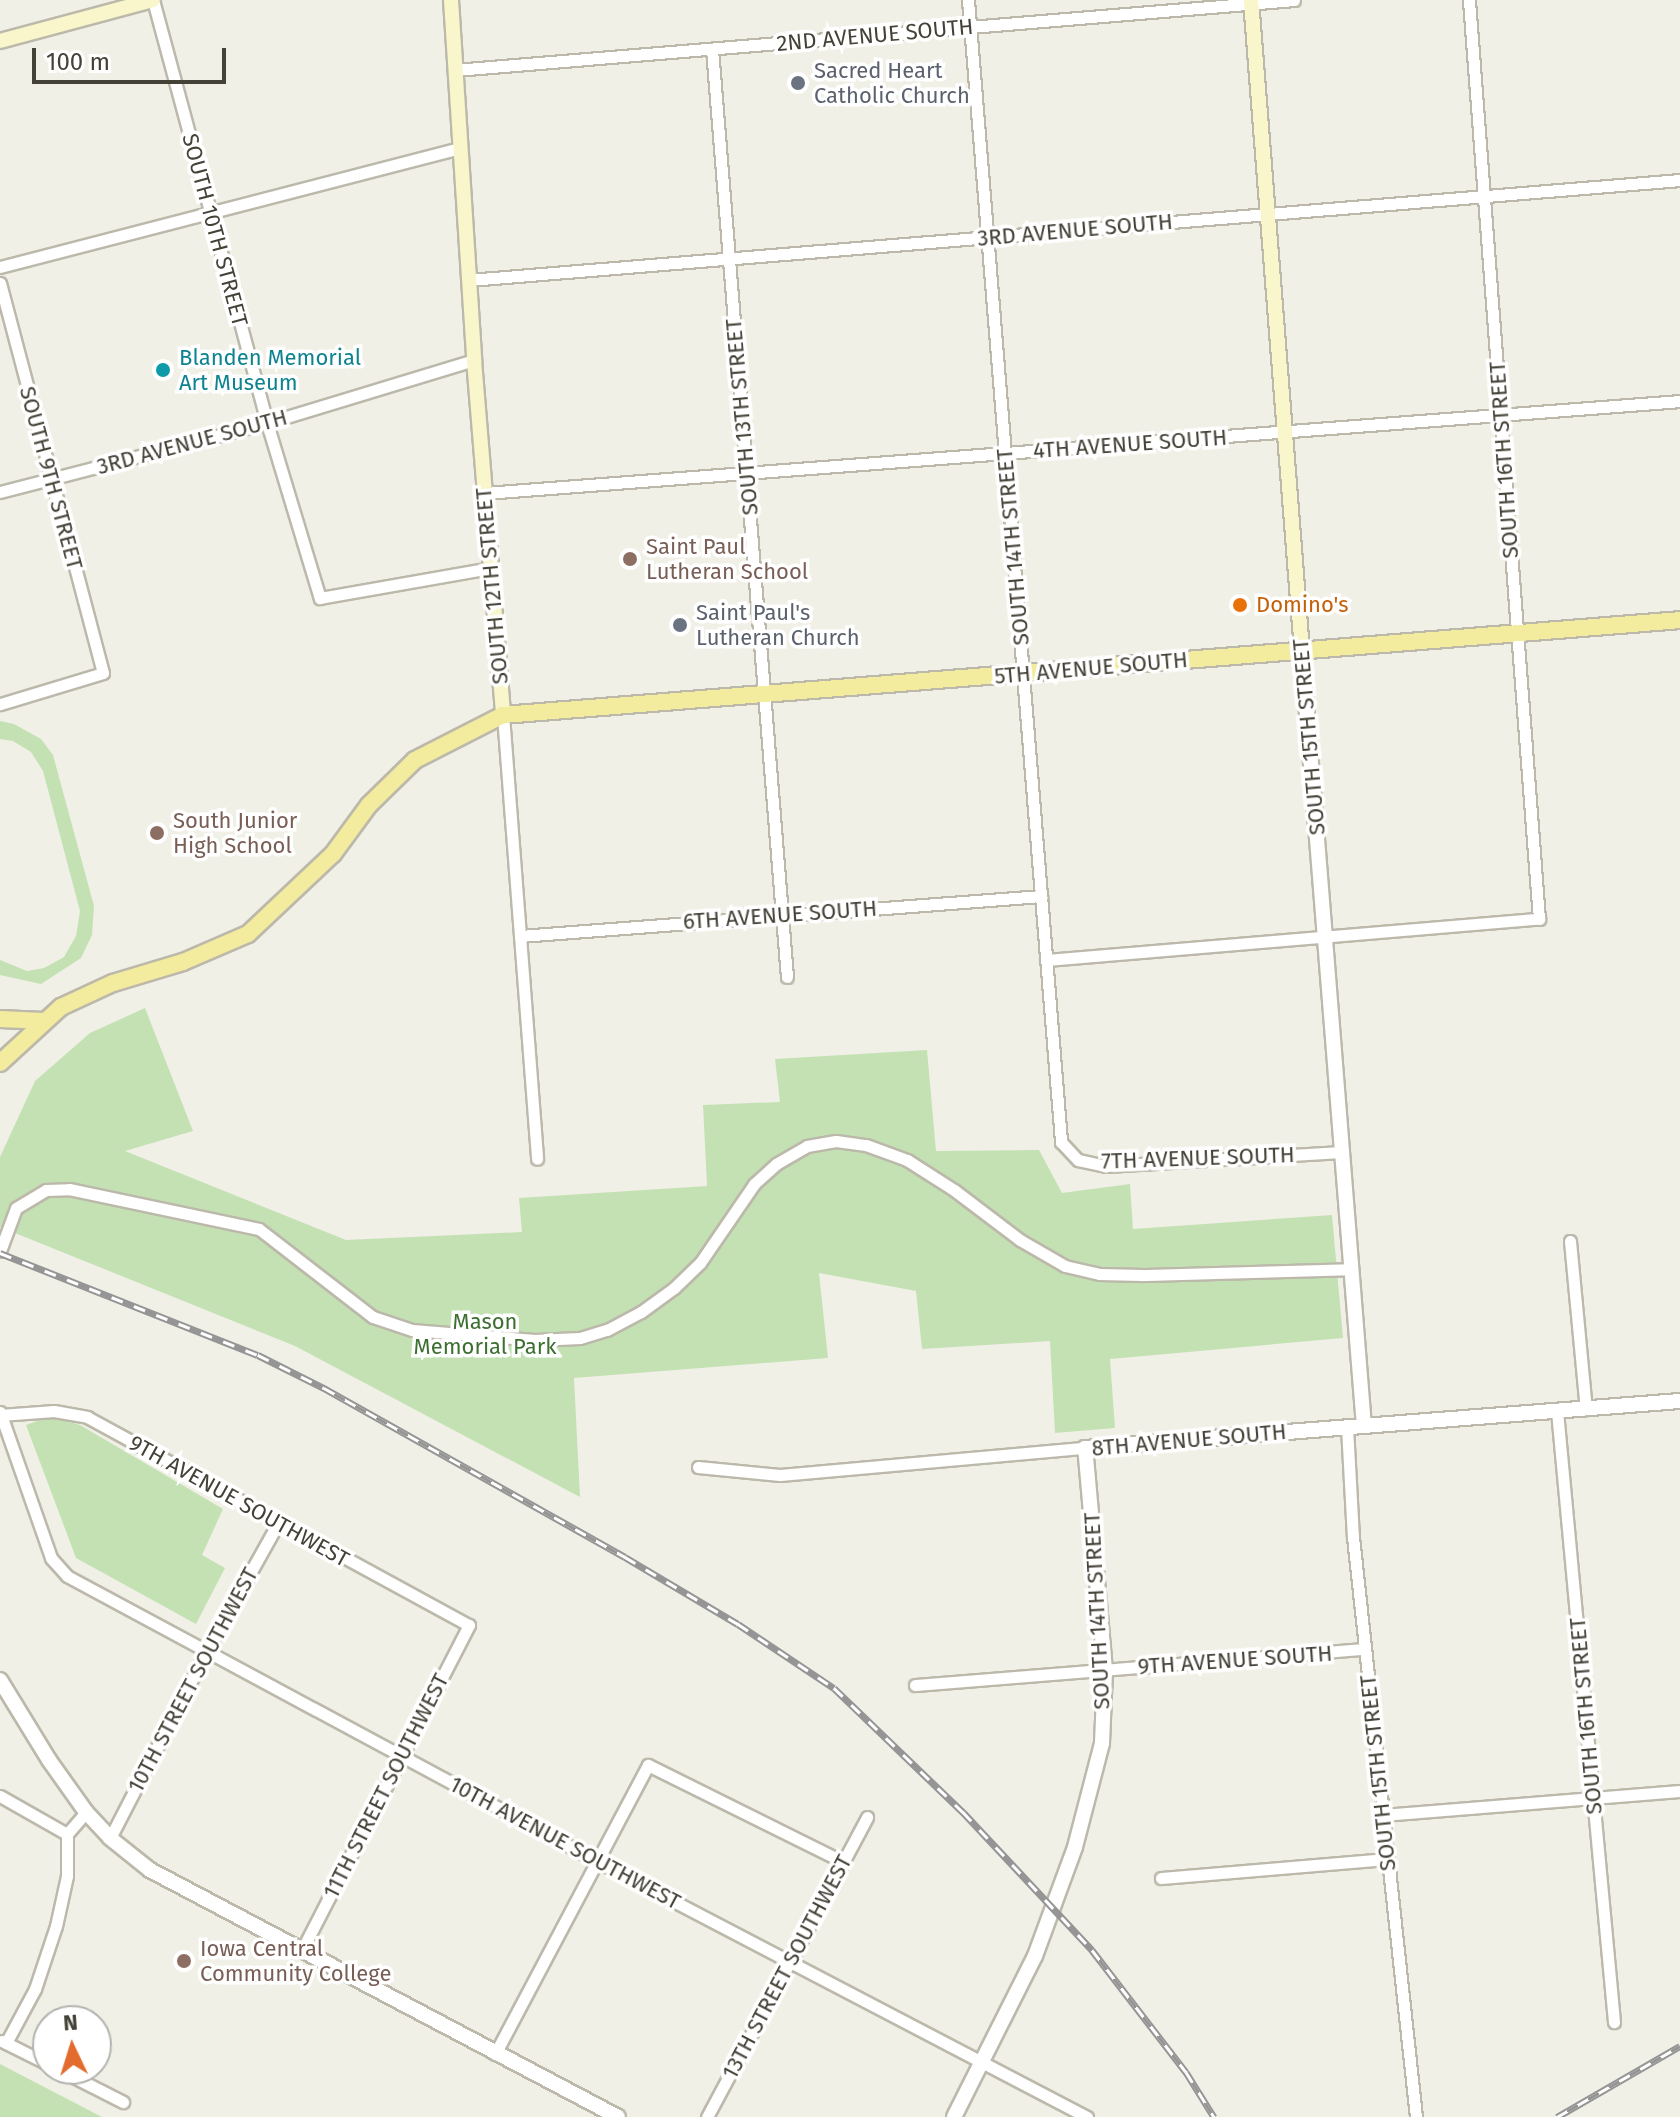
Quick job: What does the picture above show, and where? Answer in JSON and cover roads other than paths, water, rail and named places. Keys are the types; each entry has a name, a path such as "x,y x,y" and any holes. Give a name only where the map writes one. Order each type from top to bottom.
{"main road":[{"path":"0,41 153,0"},
{"name":"SOUTH 15TH STREET","path":"1251,2 1302,651"},
{"name":"SOUTH 12TH STREET","path":"448,4 503,715"},
{"name":"5TH AVENUE SOUTH","path":"503,715 1680,620"},
{"path":"0,1063 61,1007 116,982 183,962 248,934 333,854 369,805 415,760 503,715"},
{"path":"0,1019 44,1021"}],"street":[{"name":"SOUTH 10TH STREET","path":"153,0 267,423 320,598 491,568"},
{"name":"SOUTH 14TH STREET","path":"968,0 1061,1142"},
{"name":"2ND AVENUE SOUTH","path":"455,70 1294,0"},
{"name":"SOUTH 16TH STREET","path":"1325,937 1539,919 1469,0"},
{"name":"SOUTH 13TH STREET","path":"712,49 787,977"},
{"path":"0,267 461,148"},
{"name":"3RD AVENUE SOUTH","path":"469,280 1680,180"},
{"name":"SOUTH 9TH STREET","path":"0,283 103,673 0,704"},
{"name":"3RD AVENUE SOUTH","path":"0,492 267,423 474,360"},
{"name":"4TH AVENUE SOUTH","path":"485,493 1680,401"},
{"name":"SOUTH 15TH STREET","path":"1302,651 1364,1426"},
{"name":"SOUTH 12TH STREET","path":"503,715 537,1159"},
{"name":"6TH AVENUE SOUTH","path":"520,936 1041,896"},
{"path":"1046,960 1325,937"},
{"path":"0,1251 16,1208 46,1190 69,1189 259,1229 373,1317 412,1330 493,1338 580,1338 607,1330 641,1312 700,1263 754,1184 776,1164 807,1146 836,1141 866,1145 907,1160 1020,1240 1065,1266 1099,1274 1143,1275 1352,1269"},
{"name":"7TH AVENUE SOUTH","path":"1061,1142 1078,1160 1106,1166 1342,1152"},
{"path":"1570,1241 1586,1409"},
{"name":"8TH AVENUE SOUTH","path":"698,1467 780,1475 1680,1401"},
{"name":"9TH AVENUE SOUTHWEST","path":"0,1414 54,1411 87,1417 469,1625"},
{"name":"SOUTH 16TH STREET","path":"1557,1411 1614,2022"},
{"name":"10TH AVENUE SOUTHWEST","path":"0,1414 51,1558 67,1576 597,1861 1087,2117"},
{"name":"SOUTH 15TH STREET","path":"1347,1427 1353,1537 1416,2117"},
{"name":"SOUTH 14TH STREET","path":"954,2117 1035,1956 1075,1847 1099,1758 1105,1670 1085,1448"},
{"name":"10TH STREET SOUTHWEST","path":"110,1838 206,1652 278,1523"},
{"name":"11TH STREET SOUTHWEST","path":"303,1948 469,1625"},
{"name":"9TH AVENUE SOUTH","path":"915,1685 1365,1649"},
{"path":"0,1680 49,1760 86,1812 110,1838 150,1870 303,1948 495,2054 618,2117"},
{"path":"495,2054 648,1765 843,1862"},
{"path":"1382,1815 1680,1791"},
{"path":"0,1796 67,1834"},
{"path":"32,2056 3,2041 35,1989 56,1926 67,1876 67,1834 86,1812"},
{"name":"13TH STREET SOUTHWEST","path":"707,2117 867,1817"},
{"path":"1161,1878 1387,1859"},
{"path":"90,2085 123,2102"}],"railway":[{"path":"0,1253 258,1355 324,1388 625,1557 738,1624 834,1688 963,1812 1092,1950 1186,2072 1214,2117"},
{"path":"1557,2117 1680,2046"}],"place":[{"name":"Sacred Heart Catholic Church","path":"798,83"},
{"name":"Blanden Memorial Art Museum","path":"163,370"},
{"name":"Saint Paul Lutheran School","path":"630,559"},
{"name":"Domino's","path":"1240,605"},
{"name":"Saint Paul's Lutheran Church","path":"680,625"},
{"name":"South Junior High School","path":"157,833"},
{"name":"Iowa Central Community College","path":"184,1961"}],"park label":[{"name":"Mason Memorial Park","path":"485,1334"}]}
